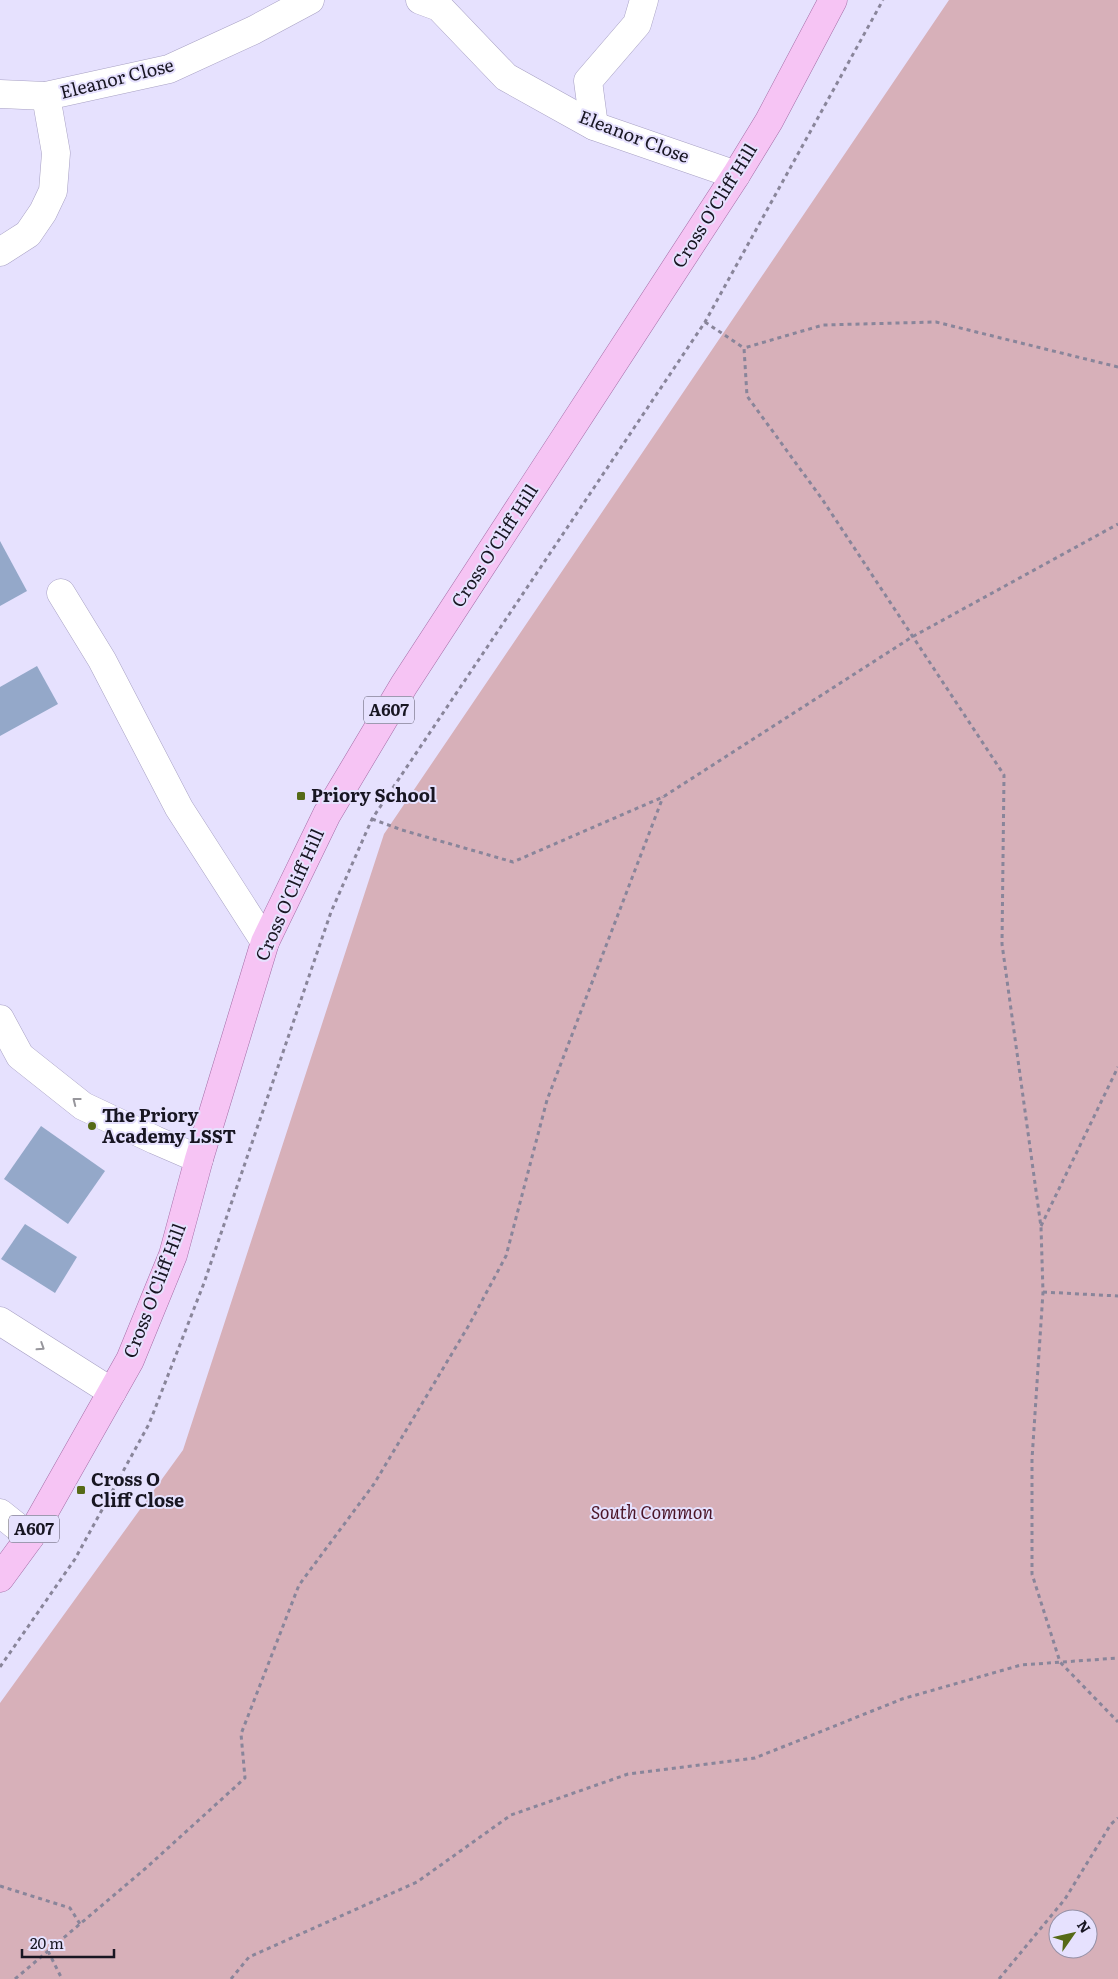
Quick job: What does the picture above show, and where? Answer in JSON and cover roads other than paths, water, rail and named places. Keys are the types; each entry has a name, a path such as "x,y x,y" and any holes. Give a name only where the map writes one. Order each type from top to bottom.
{"main road":[{"name":"Cross O'Cliff Hill","path":"0,1578 30,1538 130,1360 173,1255 199,1159 265,942 327,814 404,685 736,175 768,121 833,0"}],"street":[{"name":"Eleanor Close","path":"0,94 46,96 169,69 254,30 310,0"},
{"name":"Eleanor Close","path":"420,0 439,7 506,77 594,126 736,175"},
{"path":"594,126 588,81 637,24 644,0"},
{"path":"0,252 28,234 43,212 53,191 56,153 46,96"},
{"path":"61,593 102,660 179,808 265,942"},
{"path":"1,1023 20,1056 83,1106 199,1159"},
{"path":"0,1320 112,1392"},
{"path":"0,1513 30,1538"}],"place":[{"name":"Priory School","path":"301,796"},
{"name":"The Priory Academy LSST","path":"92,1126"},
{"name":"Cross O Cliff Close","path":"81,1490"}],"park label":[{"name":"South Common","path":"652,1513"}]}
